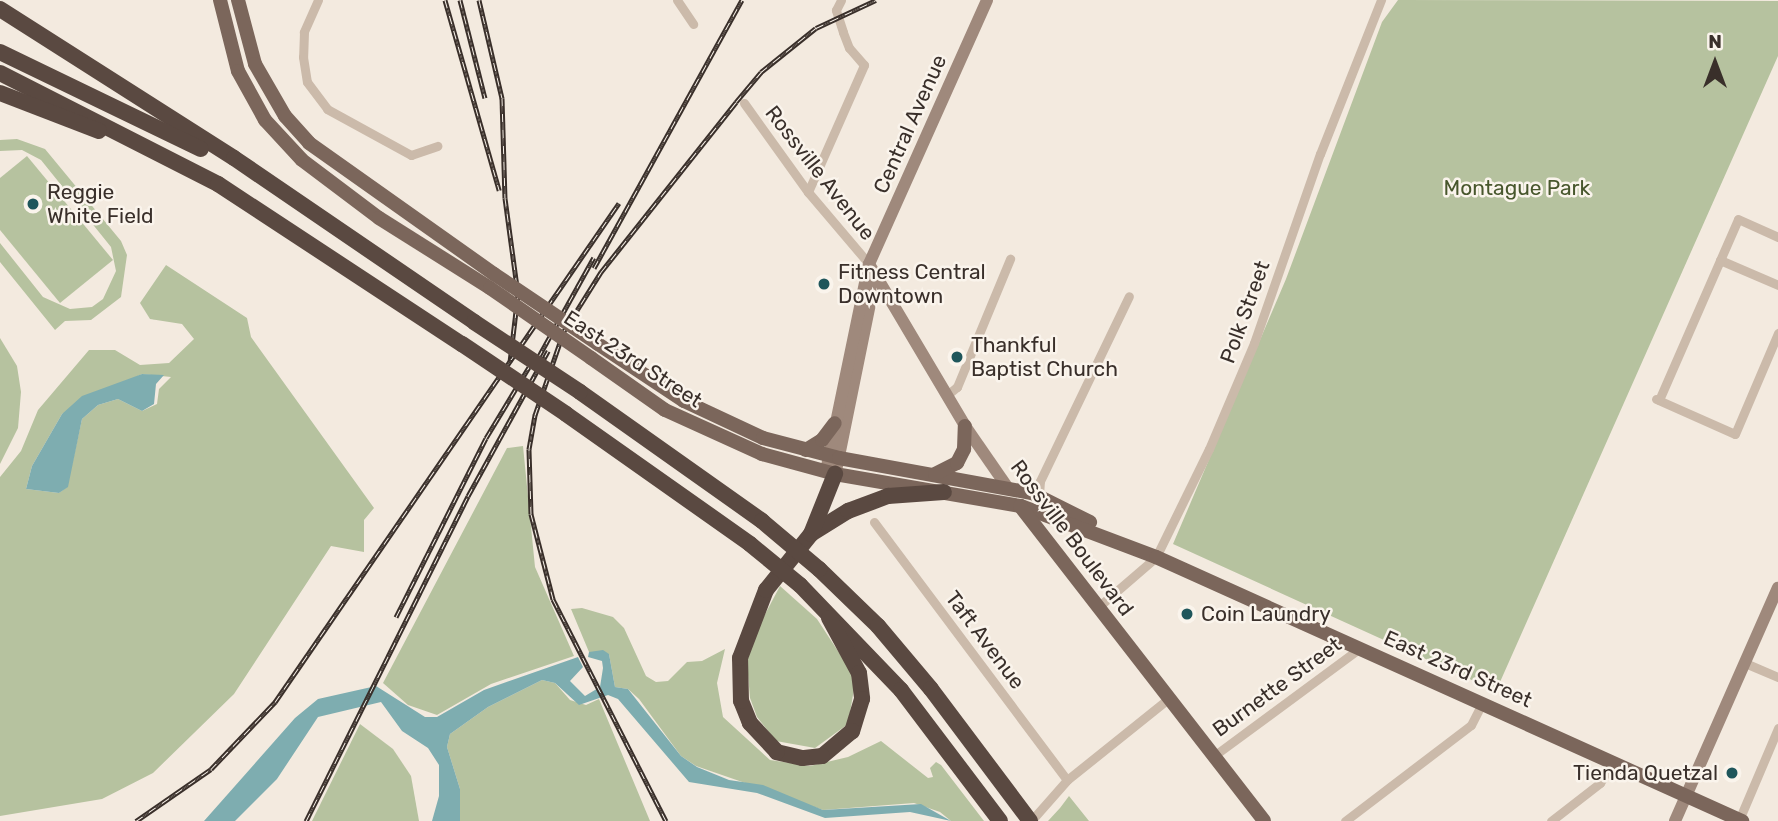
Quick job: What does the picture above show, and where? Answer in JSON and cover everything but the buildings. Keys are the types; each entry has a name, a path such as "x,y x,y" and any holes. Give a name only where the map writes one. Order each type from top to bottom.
{"highway":[{"path":"8,0 60,48"},
{"path":"0,9 234,158 580,393 762,521 878,626 931,688 1031,821"},
{"path":"0,52 207,152 358,244"},
{"path":"0,73 179,161 270,215 566,414 750,544 800,585 901,690 1000,821"},
{"path":"0,93 179,161"},
{"path":"811,534 832,465"},
{"path":"829,618 859,673 862,699 852,731 822,756 802,758 778,752 750,723 741,701 740,658 766,590 811,534 848,511 888,496 944,492"}],"main road":[{"name":"East 23rd Street","path":"220,0 237,71 265,120 302,160 379,218 598,344 659,386 719,419 806,450 832,465 934,475 1038,495 1156,557"},
{"name":"East 23rd Street","path":"238,0 255,64 285,116 309,143 591,358 665,410 712,434 944,492 1021,506 1070,523 1156,557 1740,820"},
{"name":"Central Avenue","path":"832,465 835,423 869,264 987,0"},
{"name":"Central Avenue","path":"832,465 871,299 869,264"},
{"name":"Rossville Boulevard","path":"869,264 965,426 1008,488 1097,608 1215,755 1264,821"},
{"path":"806,450 822,440 835,423"},
{"path":"934,475 957,463 967,437 965,426"},
{"path":"1058,556 1058,530 1070,523"},
{"path":"1675,821 1778,588"}],"street":[{"path":"318,0 304,32 303,57 307,82 327,109 411,155 437,146"},
{"path":"677,0 694,24"},
{"path":"808,192 864,65 849,48 840,25 836,9 841,0"},
{"name":"Polk Street","path":"1097,608 1156,557 1235,392 1381,0"},
{"name":"Rossville Avenue","path":"744,103 808,192 869,264"},
{"path":"1778,237 1738,219 1657,399 1735,434 1778,333"},
{"path":"947,395 957,387 1010,259"},
{"path":"1720,260 1778,285"},
{"path":"1038,495 1040,481 1129,296"},
{"name":"Taft Avenue","path":"874,522 1067,780"},
{"name":"Burnette Street","path":"1215,755 1360,648"},
{"path":"1745,663 1778,677"},
{"path":"1031,821 1067,780 1168,699"},
{"path":"1345,821 1471,725 1482,703"},
{"path":"1740,820 1778,728"},
{"path":"1551,821 1600,783 1612,762"}],"green space":[{"name":"Montague Park","path":"1398,0 1778,1 1778,56 1496,691 1173,544 1286,279 1382,22"},
{"path":"17,139 45,149 121,241 127,255 121,297 91,320 65,321 55,330 0,262 0,243 43,297 70,309 92,307 103,299 116,271 111,247 41,160 22,150 0,151 0,140"},
{"name":"Reggie White Field","path":"27,156 113,260 60,303 0,230 0,178"},
{"path":"166,265 247,318 251,337 374,508 364,520 364,552 331,546 234,694 153,773 102,799 0,816 0,477 21,451 38,410 89,350 115,350 140,365 169,363 194,339 182,324 150,319 140,303","holes":["142,374 171,377 159,389 157,404 142,411 118,399 98,405 82,419 67,487 59,493 26,489 32,466 62,414"]},
{"path":"0,338 17,366 21,392 18,428 0,464"},
{"path":"523,446 535,567 574,656 491,684 437,715 408,705 383,683 507,448"},
{"path":"780,586 817,619 851,671 854,689 848,724 815,748 776,741 757,717 750,698 747,662 754,635"},
{"path":"582,608 613,617 624,628 646,676 656,682 668,681 687,662 702,661 725,649 717,683 723,717 770,760 810,766 848,757 881,741 928,778 933,777 930,768 936,762 941,765 984,821 951,821 940,812 914,803 823,810 696,766 681,756 639,699 628,689 615,687 609,654 589,652 571,609"},
{"path":"542,680 555,683 570,700 586,705 599,699 650,821 460,821 460,789 447,747 450,734 488,707"},
{"path":"360,724 393,749 411,776 419,821 312,821"},
{"path":"1069,796 1089,821 1048,821 1060,808"}],"water":[{"path":"142,374 164,375 156,384 154,404 142,411 118,399 98,405 82,419 68,487 59,493 26,489 32,466 62,414 82,396"},
{"path":"603,650 609,654 615,687 628,689 681,756 697,767 729,780 763,785 823,810 921,804 951,821 910,812 825,818 757,793 689,782 618,699 608,695 579,705 555,683 542,680 488,707 450,734 447,747 460,789 460,821 432,821 439,796 439,765 428,748 402,731 381,702 318,717 277,779 235,821 204,821 295,718 318,699 376,686 425,717 437,717 484,690 578,657 583,667 570,681 585,696 600,687 603,668 602,661 588,657 589,652"}],"railway":[{"path":"445,0 499,190"},
{"path":"460,0 485,98"},
{"path":"479,0 502,98 505,198 518,294 510,362"},
{"path":"594,268 742,0"},
{"path":"666,821 553,599 531,514 529,449 535,415 564,331 601,272 736,102 761,72 816,28 876,0"},
{"path":"136,821 211,769 275,702 619,203"},
{"path":"538,358 594,257"},
{"path":"306,821 468,496 548,351"},
{"path":"396,617 486,438 529,367"}],"place":[{"name":"Reggie White Field","path":"33,204"},
{"name":"Fitness Central Downtown","path":"824,284"},
{"name":"Thankful Baptist Church","path":"957,357"},
{"name":"Coin Laundry","path":"1187,614"},
{"name":"Tienda Quetzal","path":"1732,773"}]}
